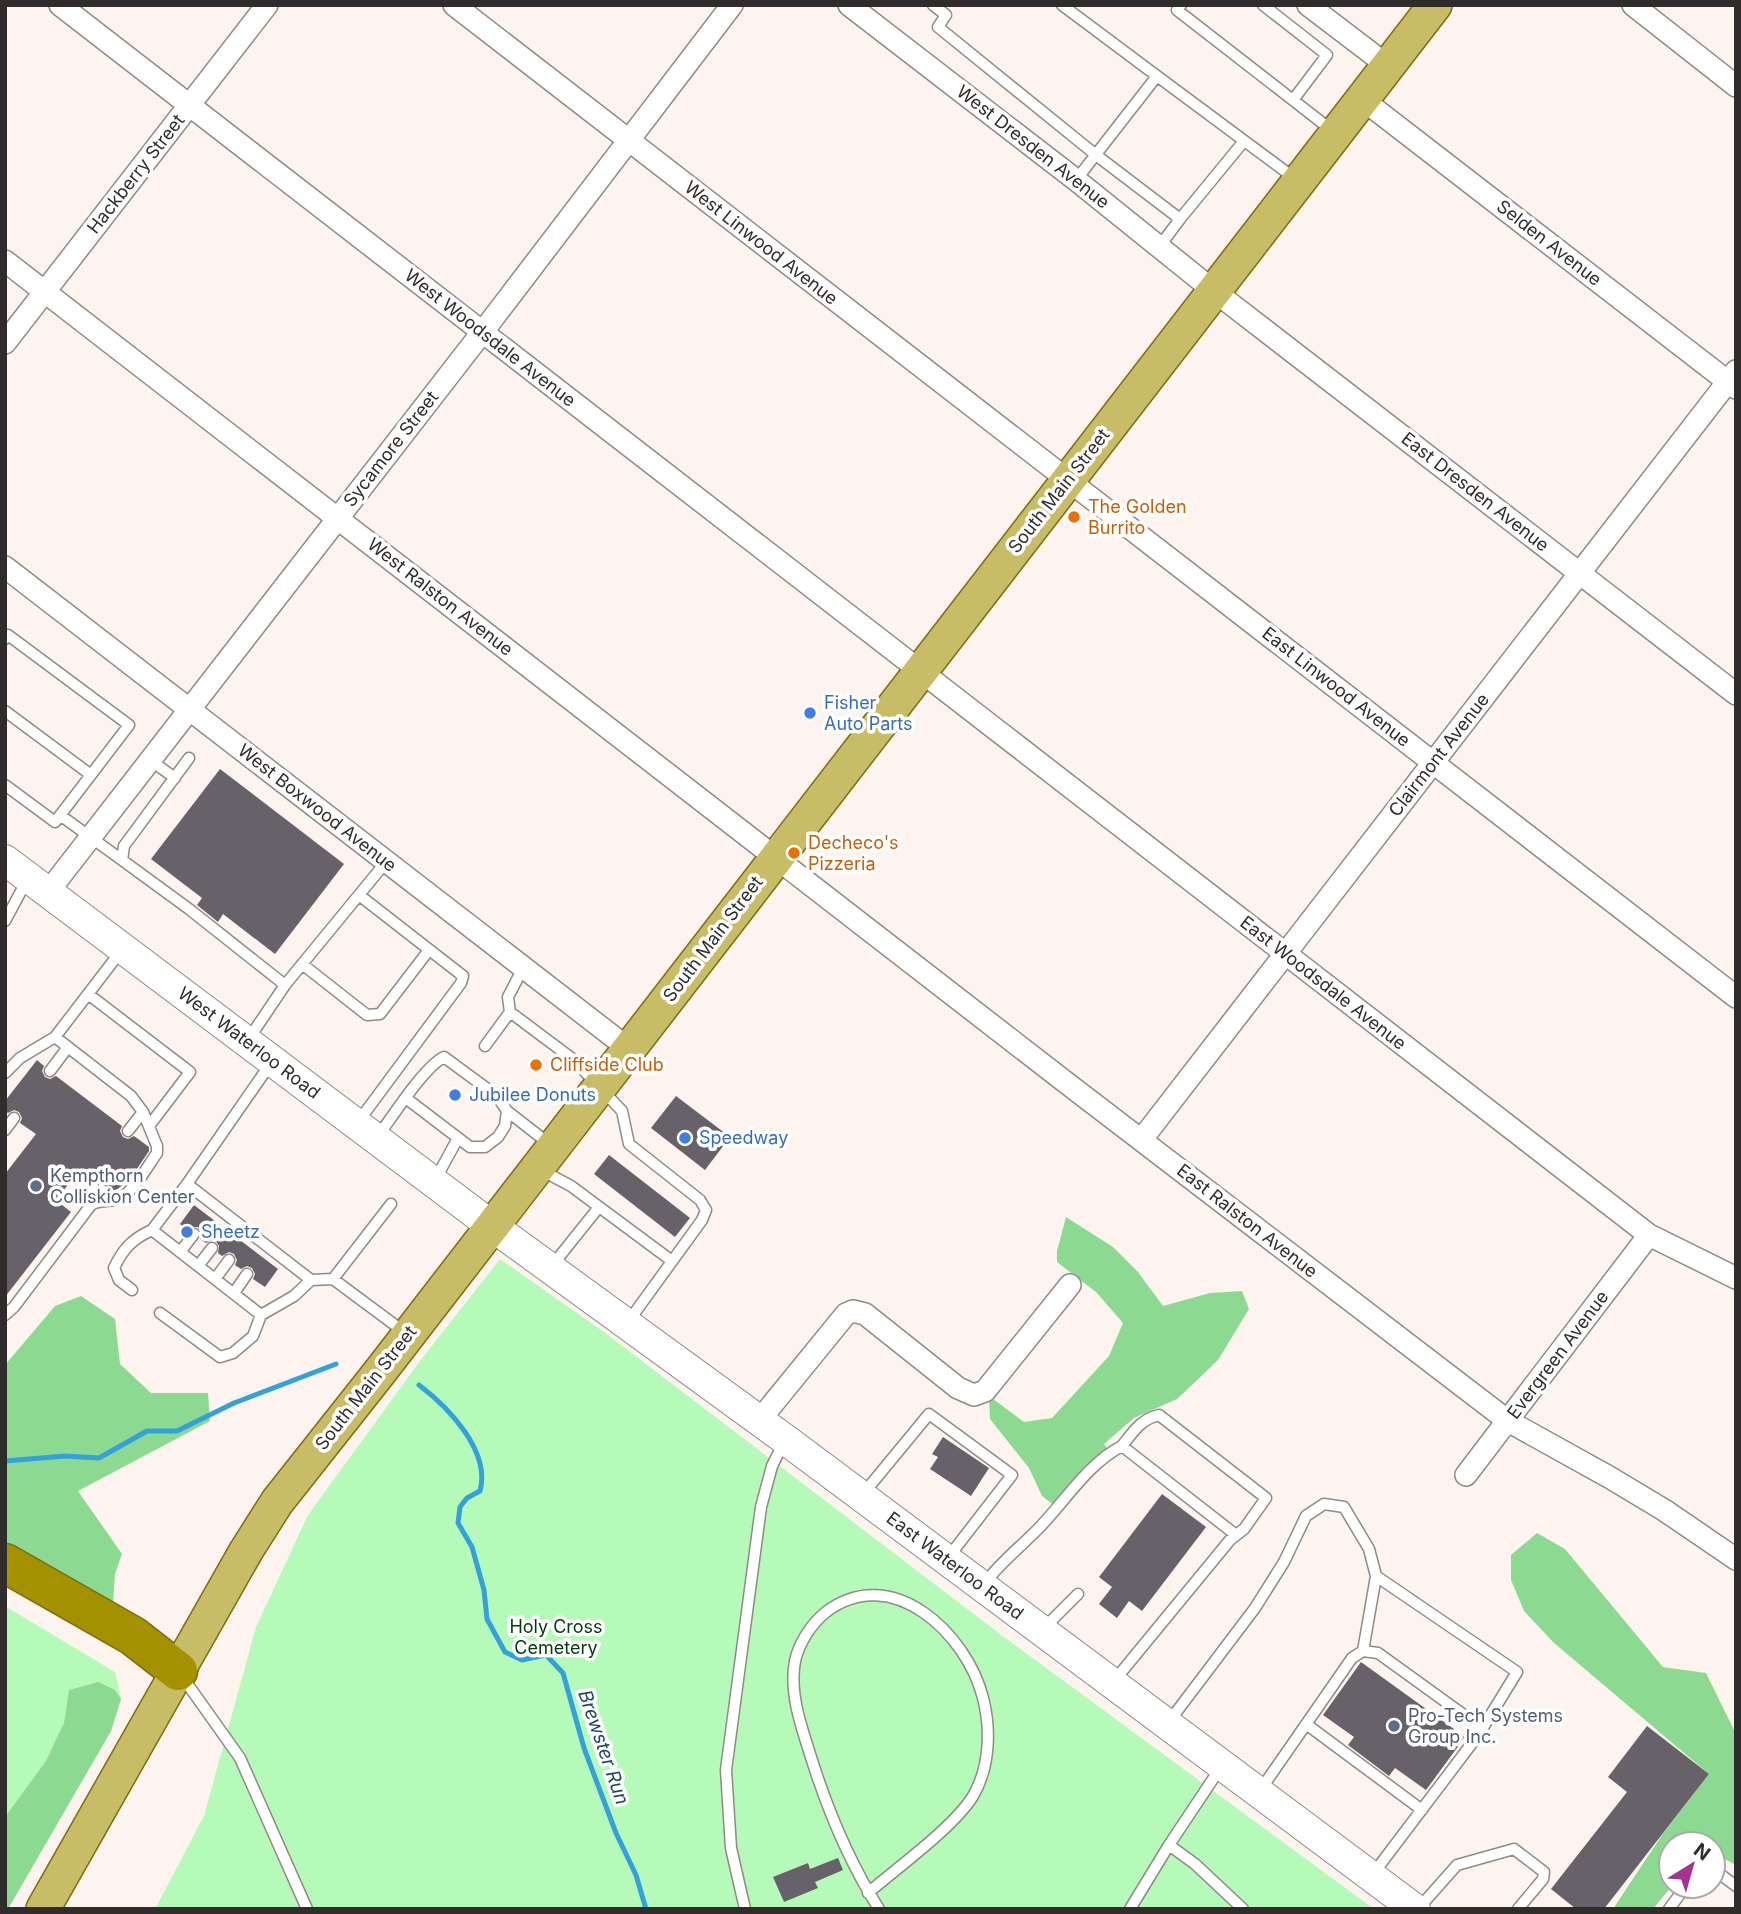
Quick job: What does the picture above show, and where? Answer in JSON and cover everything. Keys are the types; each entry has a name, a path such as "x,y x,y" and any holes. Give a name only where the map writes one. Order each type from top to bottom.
{"highway":[{"path":"5,1563 132,1636 178,1671"},
{"path":"5,1592 119,1652 178,1671"}],"main road":[{"name":"South Main Street","path":"43,1909 277,1502 1435,5"},
{"name":"West Waterloo Road","path":"27,877 492,1226"},
{"name":"East Waterloo Road","path":"492,1226 786,1440 1417,1909"}],"street":[{"name":"West Woodsdale Avenue","path":"60,5 920,671"},
{"name":"Hackberry Street","path":"5,343 267,5"},
{"name":"West Linwood Avenue","path":"454,5 1068,481"},
{"name":"Sycamore Street","path":"27,877 90,838 732,5"},
{"name":"West Dresden Avenue","path":"849,5 1076,180 1214,291"},
{"path":"1308,5 1388,66"},
{"path":"1633,5 1736,86"},
{"name":"Selden Avenue","path":"1362,99 1733,380"},
{"name":"West Ralston Avenue","path":"5,261 775,858"},
{"name":"East Dresden Avenue","path":"1214,291 1736,694"},
{"name":"Clairmont Avenue","path":"1142,1139 1580,573 1733,380"},
{"name":"East Linwood Avenue","path":"1068,481 1736,997"},
{"name":"West Boxwood Avenue","path":"5,567 629,1049"},
{"name":"East Woodsdale Avenue","path":"920,671 1650,1236 1736,1278"},
{"name":"East Ralston Avenue","path":"775,858 1508,1422 1620,1483 1736,1559"},
{"name":"Evergreen Avenue","path":"1466,1475 1650,1236"},
{"path":"758,1422 846,1314 853,1311 865,1314 958,1388 974,1395 985,1391 1070,1285"}],"lane":[{"path":"933,5 946,15"},
{"path":"954,5 938,27 1180,219"},
{"path":"1062,5 1299,181"},
{"path":"1181,5 1177,10 1336,133"},
{"path":"1263,5 1327,55 1293,100"},
{"path":"1076,180 1157,76"},
{"path":"1159,247 1244,141"},
{"path":"5,785 55,822 130,724 6,635"},
{"path":"5,711 91,775"},
{"path":"122,860 124,846 189,758"},
{"path":"150,760 175,778"},
{"path":"60,815 197,915 285,985"},
{"path":"247,1042 285,985 386,862"},
{"path":"5,921 27,877"},
{"path":"359,895 463,975 367,1131"},
{"path":"5,1073 20,1058 55,1037 123,948"},
{"path":"302,964 367,1015 380,1014 429,950"},
{"path":"485,1046 510,1012 508,996 523,968"},
{"path":"88,994 190,1072 149,1126"},
{"path":"510,1012 574,1060 622,1111 629,1144 700,1200 706,1210 702,1220 626,1324"},
{"path":"5,1315 15,1307 91,1205 119,1198 143,1174 157,1153 157,1146 143,1112 131,1096 55,1037"},
{"path":"50,1071 68,1047"},
{"path":"367,1131 407,1099 435,1061 444,1056 498,1096 507,1111 570,1186 672,1261"},
{"path":"132,1290 119,1280 114,1268 121,1251 135,1237 152,1230 272,1060"},
{"path":"407,1099 470,1147 485,1147 498,1137 505,1126 507,1111"},
{"path":"128,1131 143,1112"},
{"path":"5,1130 14,1118"},
{"path":"434,1182 458,1138"},
{"path":"91,1205 93,1177"},
{"path":"187,1184 215,1206 229,1224 265,1251 311,1280 333,1279 408,1335"},
{"path":"333,1279 391,1204"},
{"path":"208,1215 215,1206"},
{"path":"551,1267 599,1208"},
{"path":"152,1230 261,1315"},
{"path":"180,1252 194,1234"},
{"path":"198,1266 212,1248"},
{"path":"215,1279 229,1260"},
{"path":"234,1293 247,1274"},
{"path":"160,1313 220,1357 233,1353 253,1336 261,1315 293,1296 311,1280"},
{"path":"861,1496 929,1414 1002,1467 1012,1475 947,1560"},
{"path":"983,1586 1001,1561 1037,1530 1101,1460 1122,1446 1140,1424 1159,1415 1266,1498 1244,1528 1112,1683"},
{"path":"745,1909 731,1848 726,1770 761,1507 772,1466 786,1440"},
{"path":"1122,1446 1236,1535"},
{"path":"1167,1724 1255,1608 1284,1562 1306,1516 1324,1504 1344,1507 1369,1549 1376,1576 1363,1651"},
{"path":"1371,1876 1479,1734 1517,1672 1376,1576"},
{"path":"1042,1630 1077,1594"},
{"path":"868,1893 964,1808 977,1787 987,1745 987,1713 982,1692 963,1651 946,1631 915,1607 902,1600 876,1596 857,1597 842,1602 820,1617 799,1648 794,1677 801,1722 826,1807 837,1834 868,1893 879,1909"},
{"path":"1258,1792 1352,1658 1363,1651 1378,1653 1475,1723 1479,1734"},
{"path":"178,1671 240,1758 307,1909"},
{"path":"1306,1724 1422,1810"},
{"path":"1130,1909 1223,1765"},
{"path":"1169,1845 1195,1864 1243,1909"},
{"path":"1417,1909 1457,1865 1514,1849 1544,1872 1543,1879 1518,1909"}],"green space":[{"path":"1066,1217 1113,1247 1138,1272 1163,1306 1210,1293 1242,1291 1249,1309 1218,1360 1177,1399 1134,1418 1104,1444 1110,1452 1055,1506 1042,1496 1029,1468 990,1419 989,1396 1024,1422 1052,1418 1109,1356 1123,1323 1096,1292 1057,1262 1057,1251"},
{"name":"Holy Cross Cemetery","path":"500,1259 604,1332 1000,1634 1374,1909 155,1909 204,1816 256,1627 308,1515 420,1361"},
{"path":"81,1296 115,1319 120,1364 151,1393 208,1393 210,1421 78,1491 122,1554 115,1574 113,1604 5,1560 5,1365 55,1306"},
{"path":"1537,1533 1565,1549 1663,1667 1706,1673 1736,1734 1736,1865 1727,1860 1727,1830 1666,1830 1709,1774 1554,1643 1524,1611 1511,1580 1511,1555"},
{"path":"5,1606 115,1672 121,1699 111,1731 8,1909 5,1909"},
{"path":"98,1682 115,1690 121,1699 111,1731 8,1909 5,1909 5,1817 46,1761 64,1723 69,1690"},
{"path":"1657,1843 1657,1900 1660,1900 1653,1909 1613,1909"}],"building":[{"path":"220,769 344,864 275,954 223,914 218,922 197,905 202,898 151,859"},
{"name":"Kempthorn Colliskion Center","path":"37,1060 44,1066 42,1071 45,1077 50,1079 56,1076 122,1126 120,1131 123,1137 128,1139 134,1136 149,1147 149,1151 130,1179 114,1192 100,1183 98,1171 93,1169 87,1172 81,1168 56,1200 71,1212 5,1297 5,1174 36,1134 20,1123 22,1118 19,1112 5,1111 5,1101"},
{"path":"676,1096 730,1137 705,1170 651,1128"},
{"path":"609,1155 690,1218 675,1237 594,1174"},
{"path":"194,1205 278,1269 265,1287 253,1279 255,1274 252,1268 247,1266 241,1269 235,1265 237,1260 234,1254 229,1252 222,1256 218,1253 219,1246 216,1241 206,1243 200,1239 201,1232 198,1227 187,1230 180,1224"},
{"path":"943,1437 989,1468 971,1496 930,1469 938,1457 932,1454"},
{"path":"1162,1494 1206,1527 1142,1611 1129,1601 1117,1618 1099,1604 1112,1587 1099,1577"},
{"name":"Pro-Tech Systems Group Inc.","path":"1361,1662 1465,1737 1426,1790 1395,1768 1389,1776 1348,1745 1354,1737 1323,1715"},
{"path":"1647,1726 1709,1774 1665,1830 1657,1830 1657,1841 1604,1909 1576,1909 1551,1889 1627,1792 1608,1777"},
{"path":"838,1858 843,1870 815,1882 818,1888 784,1902 773,1877 808,1863 810,1869"}],"waterway":[{"name":"Brewster Run","path":"5,1461 65,1456 99,1458 147,1431 177,1431 234,1403 336,1364"},
{"name":"Brewster Run","path":"419,1385 454,1418 473,1446 479,1461 482,1476 480,1491 467,1498 460,1507 458,1523 472,1547 484,1590 487,1619 505,1652 522,1660 546,1655 563,1673 584,1748 616,1833 636,1875 646,1909"}],"place":[{"name":"The Golden Burrito","path":"1074,517"},
{"name":"Fisher Auto Parts","path":"810,713"},
{"name":"Decheco's Pizzeria","path":"794,853"},
{"name":"Cliffside Club","path":"536,1065"},
{"name":"Jubilee Donuts","path":"455,1095"},
{"name":"Speedway","path":"685,1138"},
{"name":"Kempthorn Colliskion Center","path":"36,1186"},
{"name":"Sheetz","path":"187,1232"},
{"name":"Pro-Tech Systems Group Inc.","path":"1394,1726"}]}
